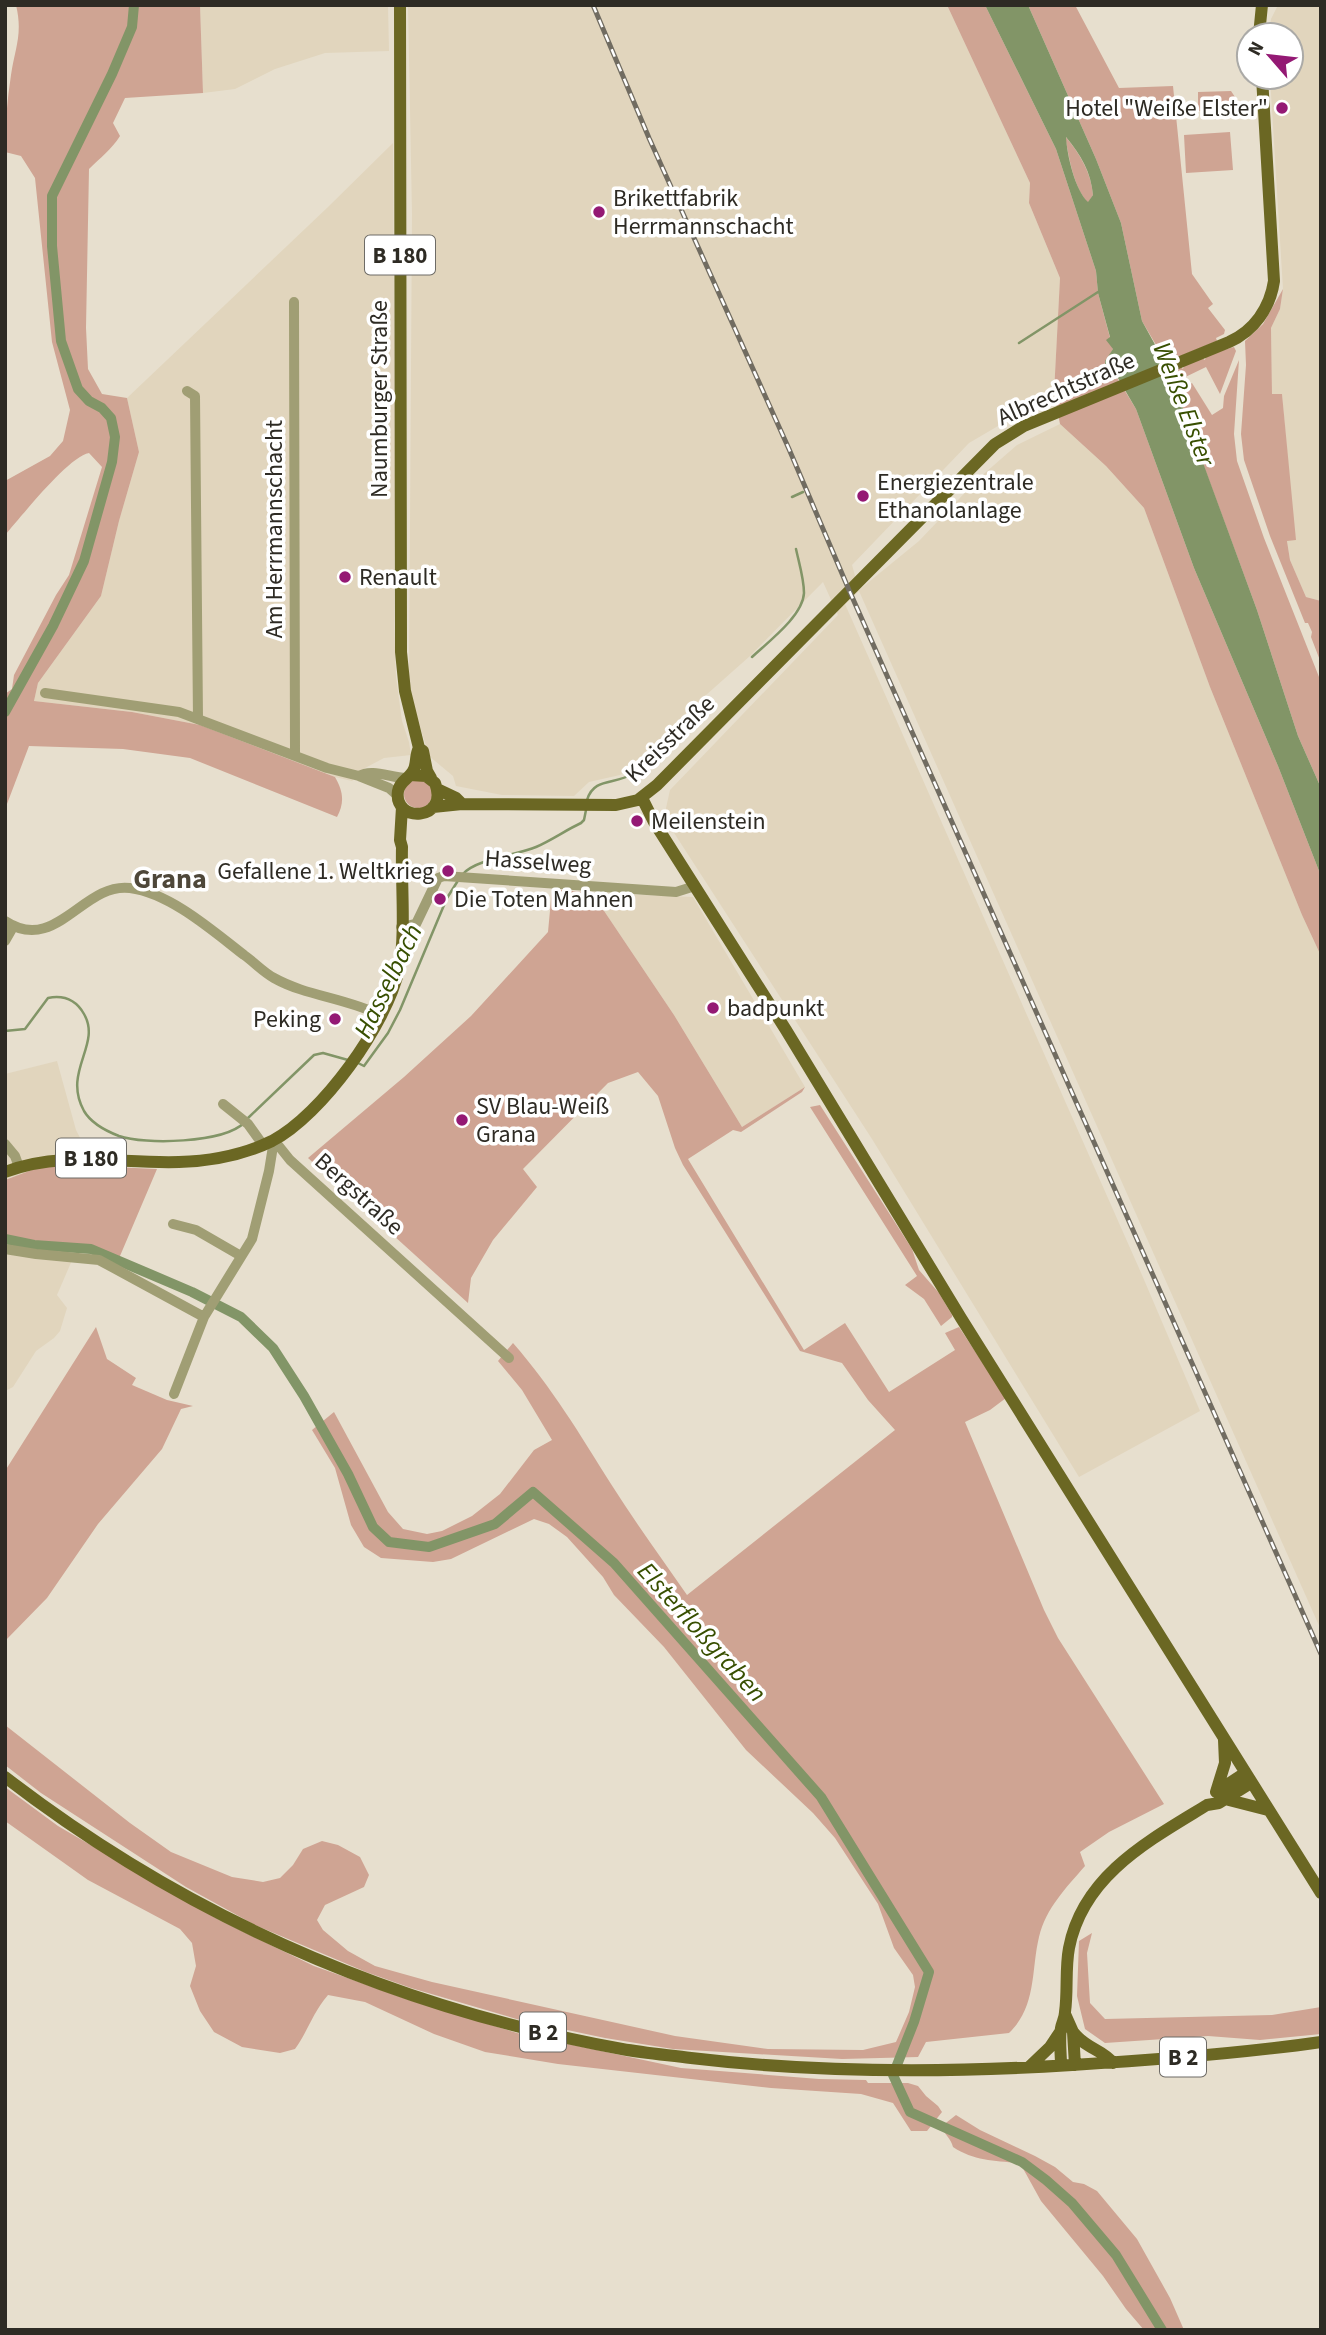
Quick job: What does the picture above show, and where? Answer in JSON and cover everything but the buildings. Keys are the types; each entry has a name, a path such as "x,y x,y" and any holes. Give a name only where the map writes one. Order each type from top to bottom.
{"main road":[{"name":"Naumburger Straße","path":"400,5 401,652 405,691 419,748 423,751 427,771 434,784"},
{"name":"Albrechtstraße","path":"826,613 995,444 1012,432 1229,342 1245,333 1258,319 1269,302 1274,281 1263,91"},
{"name":"Kreisstraße","path":"433,807 462,804 592,806 642,799 826,613"},
{"path":"419,748 414,769 399,786 400,801 410,813 421,814 433,807 438,799 434,784"},
{"path":"408,777 421,774 462,804"},
{"path":"642,799 653,822 717,920 1321,1893"},
{"name":"B 180","path":"5,1172 45,1161 77,1158 151,1162 191,1161 231,1155 269,1142 307,1116 358,1053 380,1015 397,976 404,927 400,801"},
{"name":"B 180","path":"402,847 410,827 421,814"},
{"path":"1221,1796 1224,1740"},
{"name":"B 2","path":"5,1777 69,1824 164,1884 269,1940 328,1965 438,2005 520,2028 624,2050 730,2063 874,2070 946,2070 1112,2063 1228,2054 1321,2042"},
{"path":"1068,2065 1065,1976 1069,1945 1088,1899 1105,1878 1134,1852 1248,1778"},
{"path":"1221,1796 1268,1810"},
{"path":"1067,2032 1089,2048 1106,2054 1112,2063"},
{"path":"1029,2067 1067,2032"}],"street":[{"name":"Am Herrmannschacht","path":"294,302 295,755"},
{"path":"187,391 195,396 198,719"},
{"path":"45,693 177,712 327,768 359,776 389,788 400,801"},
{"path":"359,776 374,773 408,777"},
{"name":"Hasselweg","path":"404,927 416,924 438,878 459,877 676,892 695,886"},
{"path":"5,941 9,924 30,930 46,928 66,919 98,893 115,887 148,892 180,908 273,978 380,1015"},
{"name":"Bergstraße","path":"223,1104 295,1165 509,1358"},
{"path":"174,1394 204,1317 251,1239 270,1171 269,1142"},
{"path":"5,1144 15,1156 19,1167"},
{"path":"173,1224 196,1230 241,1256"},
{"path":"5,1249 99,1260 204,1317"}],"shaded area":[{"path":"16,5 200,5 203,93 125,98 113,123 120,136 89,169 86,328 88,369 102,394 127,398 139,452 101,596 38,683 34,701 132,712 200,725 335,777 342,797 337,817 190,758 123,749 29,746 7,804 5,803 5,694 12,689 14,675 69,575 102,467 89,453 80,457 57,476 5,535 5,481 50,456 63,441 70,410 52,342 35,178 21,156 5,152 8,94 19,33"},
{"path":"200,5 388,5 389,51 325,53 275,69 235,89 203,93"},
{"path":"408,5 947,5 1030,183 1029,203 1060,278 1054,393 969,443 852,565 859,590 919,541 978,479 1017,445 1060,424 1106,466 1144,508 1210,687 1321,956 1321,1630 859,591 845,604 1200,1411 1079,1477 872,1139 667,822 666,808 670,790 838,615 823,582 750,656 688,711 653,750 620,775 589,782 574,796 502,795 456,786 453,776 429,756 409,680 412,214"},
{"path":"947,5 985,5 1056,149 1096,271 1098,293 1113,349 1109,357 1111,368 1136,409 1194,568 1278,766 1321,876 1321,956 1210,687 1144,508 1106,466 1060,424 1054,393 1060,278 1029,203 1030,183"},
{"path":"985,5 1028,5 1096,159 1121,223 1142,321 1169,370 1257,610 1298,736 1321,788 1321,876 1278,766 1194,568 1136,409 1112,368 1105,368 1105,361 1113,349 1106,340 1110,337 1098,293 1096,271 1056,149","holes":["1066,137 1081,157 1090,179 1093,195 1088,202 1076,181"]},
{"path":"1028,5 1075,5 1119,88 1173,86 1192,274 1213,304 1208,308 1225,330 1224,334 1216,338 1217,341 1166,362 1142,321 1121,223 1096,159"},
{"path":"1278,5 1321,5 1321,601 1306,597 1290,560 1287,540 1295,540 1282,394 1272,394 1271,328 1280,309 1283,289 1271,91 1305,91 1305,21 1271,19"},
{"path":"1231,91 1235,97 1236,110 1198,111 1198,92"},
{"path":"1230,132 1233,170 1186,173 1184,135"},
{"path":"1065,136 1080,157 1090,179 1093,195 1088,203 1075,180"},
{"path":"393,143 394,626 396,677 402,721 411,755 384,758 365,768 352,781 335,777 200,725 132,712 34,701 38,683 101,596 139,452 127,398"},
{"path":"1283,289 1280,309 1271,328 1272,394 1282,394 1296,540 1287,541 1290,560 1306,597 1321,601 1321,663 1311,637 1312,632 1308,623 1305,623 1270,536 1244,460 1241,434 1245,341 1263,324"},
{"path":"1234,347 1236,351 1220,394 1206,367 1173,383 1169,370 1180,366 1183,369 1184,365 1201,357 1205,360 1206,355"},
{"path":"1239,360 1234,434 1237,461 1264,538 1321,682 1321,788 1298,736 1257,610 1175,388 1187,381 1189,385 1192,383 1212,415 1223,408 1224,396"},
{"path":"418,780 428,784 432,794 428,804 418,808 408,804 404,794 408,784"},
{"path":"552,889 592,893 674,1015 742,1127 805,1087 802,1092 741,1132 733,1130 688,1159 804,1350 845,1323 889,1392 955,1350 945,1333 959,1327 1006,1398 990,1410 965,1422 1058,1638 1164,1804 1109,1832 1080,1852 1085,1866 1046,1917 1039,1937 1029,1999 1018,2022 1009,2033 926,2042 918,2057 842,2059 673,2049 520,2020 366,1972 255,1925 186,1887 41,1793 5,1765 5,1725 171,1852 232,1877 263,1882 280,1878 293,1865 303,1849 322,1841 338,1845 360,1857 369,1875 364,1887 325,1905 317,1920 323,1930 348,1951 375,1966 432,1982 675,2036 768,2049 863,2050 896,2042 909,2012 915,1987 913,1975 894,1948 878,1904 835,1838 813,1813 746,1750 664,1647 614,1595 603,1577 567,1537 549,1524 534,1519 451,1559 433,1562 381,1558 364,1547 351,1525 335,1468 312,1430 334,1412 388,1512 403,1529 427,1534 442,1531 472,1516 500,1494 534,1450 552,1440 522,1390 498,1361 513,1343 553,1394 629,1512 687,1595 895,1430 868,1400 842,1363 800,1351 683,1165 658,1096 638,1072 608,1083 523,1169 537,1187 493,1240 471,1278 468,1303 308,1158 471,1016 548,932"},
{"path":"592,893 693,897 805,1087 742,1127 674,1015"},
{"path":"57,1061 76,1130 94,1165 5,1180 5,1074"},
{"path":"820,1105 912,1249 919,1270 939,1293 952,1315 941,1326 924,1299 905,1285 917,1276 810,1107"},
{"path":"68,1165 157,1169 117,1263 94,1253 5,1243 5,1180 40,1167"},
{"path":"5,1243 76,1251 57,1295 67,1308 60,1331 36,1351 13,1387 5,1391"},
{"path":"96,1327 107,1359 136,1378 132,1385 167,1400 193,1406 181,1409 162,1449 98,1524 47,1598 5,1641 5,1471"},
{"path":"5,1787 58,1826 219,1920 314,1966 409,2000 517,2033 681,2068 866,2080 868,2083 908,2083 918,2086 942,2112 927,2131 911,2131 893,2103 861,2094 771,2088 558,2064 485,2052 434,2034 365,2002 328,1995 295,2049 280,2053 242,2047 214,2032 200,2011 190,1986 196,1966 192,1943 180,1929 88,1880 5,1821"},
{"path":"1092,1933 1087,1953 1090,2003 1105,2019 1272,2015 1321,2007 1321,2034 1260,2040 1208,2036 1105,2043 1085,2029 1077,1996 1079,1941"},
{"path":"956,2115 980,2130 1055,2167 1073,2182 1097,2191 1137,2239 1170,2298 1184,2330 1144,2330 1041,2201 1020,2163 977,2158 953,2147 942,2126"}],"waterway":[{"name":"Elsterfloßgraben","path":"5,712 53,626 84,561 112,462 115,437 111,418 78,389 61,341 52,246 52,196 112,74 132,27 134,5"},
{"name":"Hasselbach","path":"1019,343 1098,292"},
{"name":"Hasselbach","path":"792,497 803,492"},
{"name":"Hasselbach","path":"752,657 784,628 802,602 803,582 796,549"},
{"name":"Hasselbach","path":"587,800 595,788 632,774 655,757 706,700"},
{"name":"Hasselbach","path":"463,874 477,865 528,850 548,841 581,823 586,810"},
{"name":"Hasselbach","path":"358,1063 364,1066 388,1033 447,898 459,879"},
{"name":"Hasselbach","path":"5,1031 25,1029 48,998 64,998 77,1005 88,1025 86,1048 77,1083 78,1097 91,1119 119,1136 147,1141 183,1140 219,1135 244,1123"},
{"name":"Hasselbach","path":"248,1118 314,1055 323,1053 348,1060"},
{"name":"Elsterfloßgraben","path":"5,1239 34,1245 91,1249 192,1292 241,1317 273,1348 348,1474 373,1527 389,1542 429,1547 495,1524 533,1492 614,1563 821,1797 929,1972 914,2022 893,2075 910,2112 1022,2162 1046,2180 1072,2203 1116,2255 1162,2330"}],"railway":[{"path":"593,5 649,138 1321,1654"}],"place":[{"name":"Hotel \"Weiße Elster\"","path":"1282,108"},
{"name":"Brikettfabrik Herrmannschacht","path":"599,212"},
{"name":"Energiezentrale Ethanolanlage","path":"863,496"},
{"name":"Renault","path":"345,577"},
{"name":"Meilenstein","path":"637,821"},
{"name":"Gefallene 1. Weltkrieg","path":"448,871"},
{"name":"Die Toten Mahnen","path":"440,899"},
{"name":"badpunkt","path":"713,1008"},
{"name":"Peking","path":"335,1019"},
{"name":"SV Blau-Weiß Grana","path":"462,1120"}],"district":[{"name":"Grana","path":"170,879"}],"water label":[{"name":"Weiße Elster","path":"1184,404"}]}
